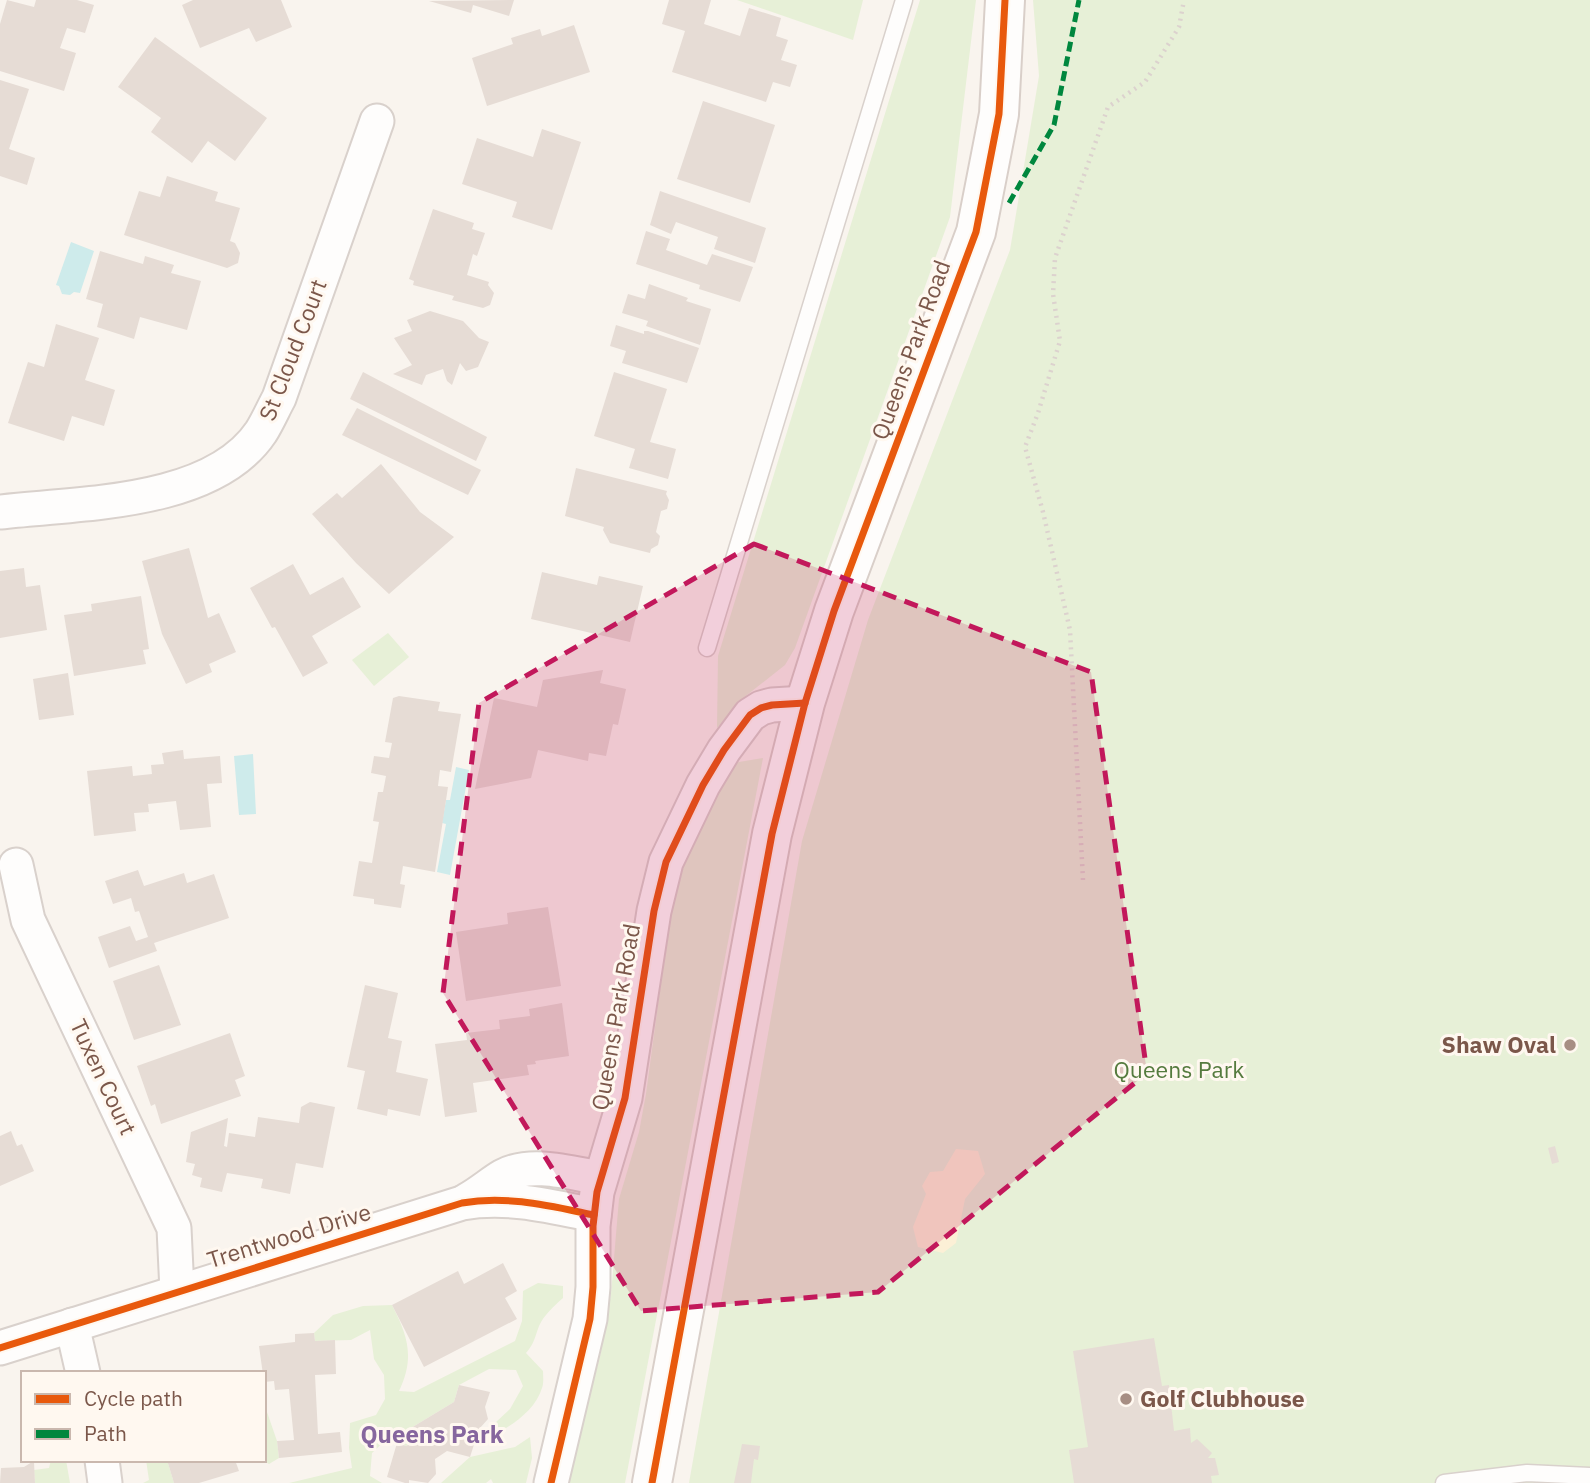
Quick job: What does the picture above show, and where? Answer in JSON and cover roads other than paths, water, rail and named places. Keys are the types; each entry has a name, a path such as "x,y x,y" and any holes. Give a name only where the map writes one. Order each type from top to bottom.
{"main road":[{"name":"Queens Park Road","path":"652,1483 772,834 805,703 834,611 976,232 999,114 1005,0"}],"street":[{"name":"St Cloud Court","path":"0,512 128,498 172,490 210,477 238,456 260,433 279,398 377,121"},
{"name":"Queens Park Road","path":"551,1483 590,1319 594,1215 600,1178 625,1098 661,877 671,847 703,785 724,750 750,716 761,708 772,705 805,703"},
{"name":"Tuxen Court","path":"16,864 28,920 174,1228 177,1291"},
{"name":"Trentwood Drive","path":"462,1203 505,1175 521,1170 600,1178"},
{"name":"Trentwood Drive","path":"0,1348 462,1203 519,1200 594,1215"},
{"path":"72,1325 83,1371"},
{"path":"102,1462 105,1483"}],"lane":[{"path":"707,649 904,0"},
{"path":"1444,1483 1527,1473 1590,1476"}],"water":[{"path":"71,242 94,251 80,293 74,292 70,295 62,294 56,285"},
{"path":"253,754 256,814 239,815 234,756"},
{"path":"456,767 469,770 450,875 437,872 446,824 442,823 446,800 450,800"}],"place":[{"name":"Shaw Oval","path":"1570,1045"},
{"name":"Golf Clubhouse","path":"1126,1399"}],"district":[{"name":"Queens Park","path":"432,1435"}]}
